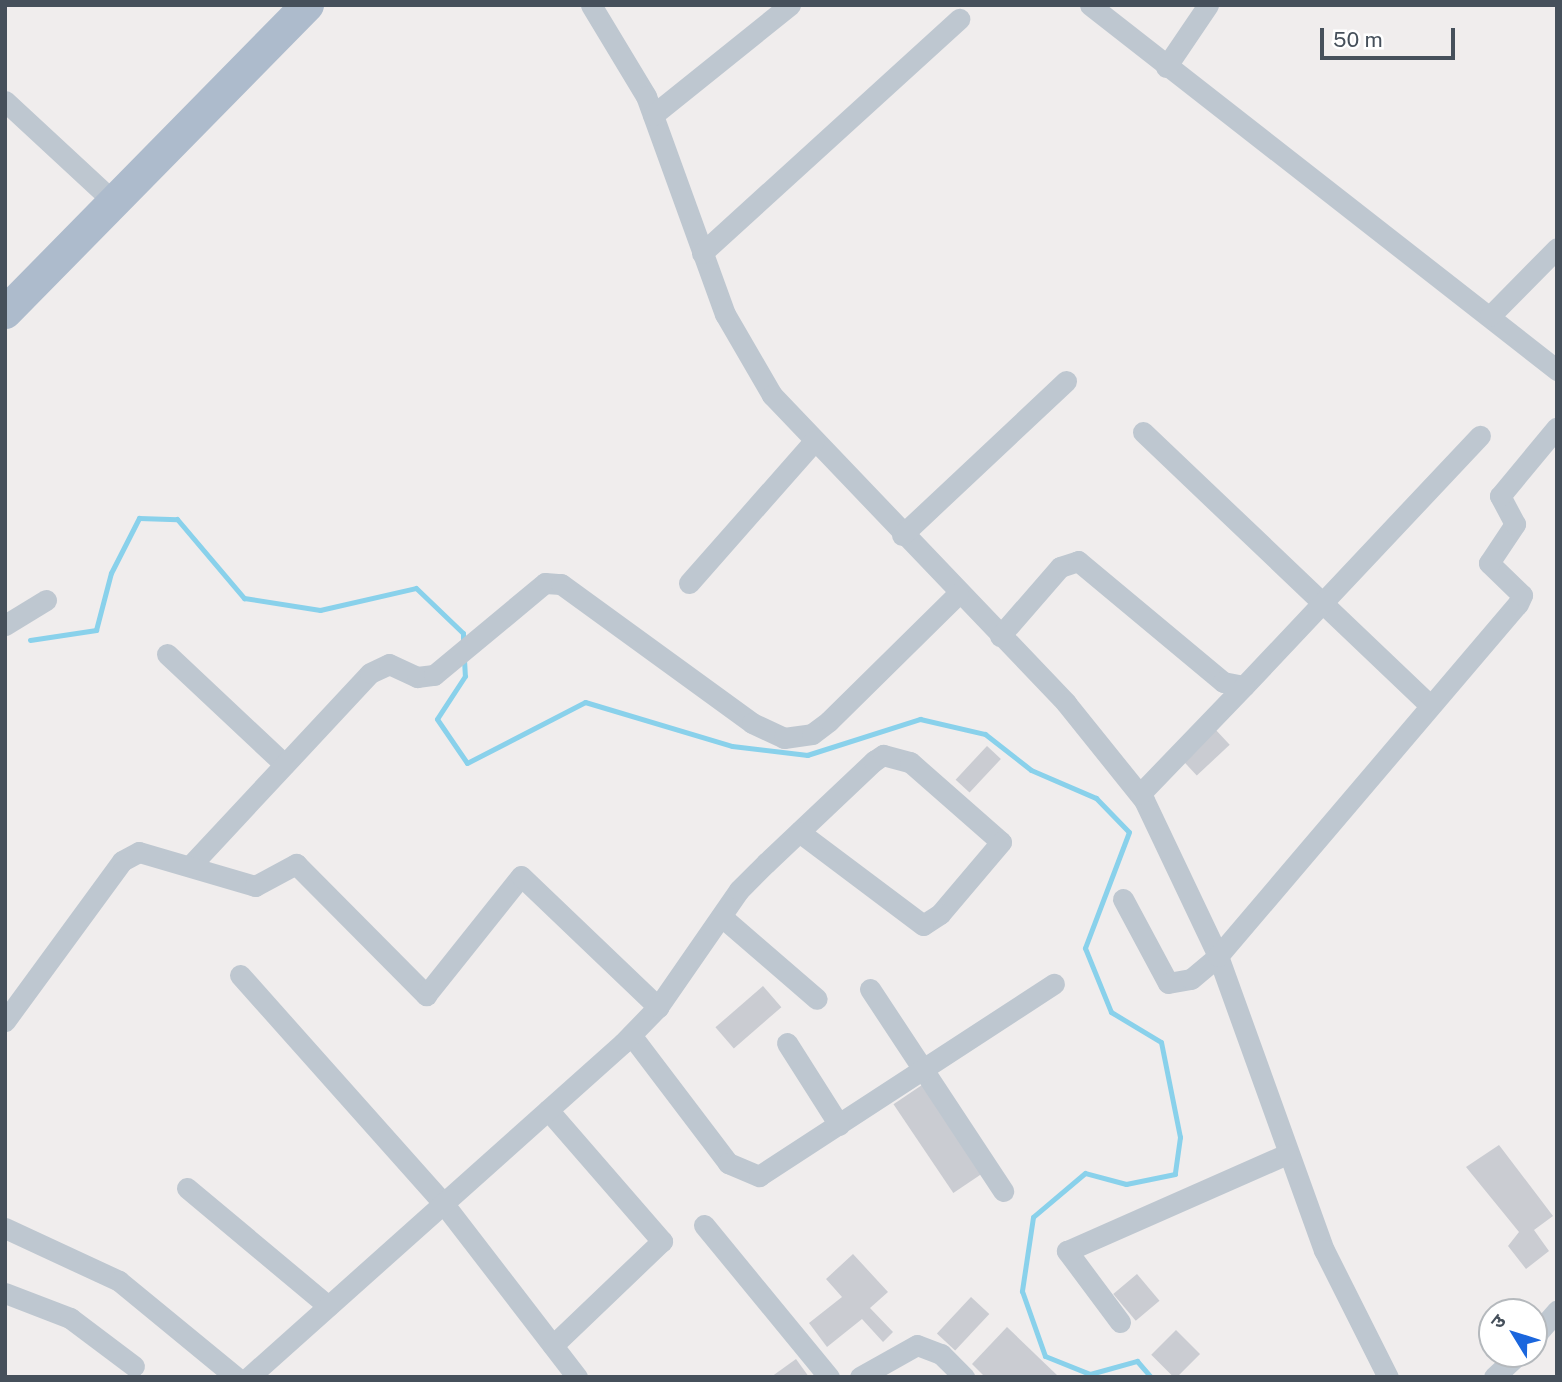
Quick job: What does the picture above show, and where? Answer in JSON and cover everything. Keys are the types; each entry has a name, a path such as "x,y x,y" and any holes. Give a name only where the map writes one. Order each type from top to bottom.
{"main road":[{"path":"5,312 307,5"}],"street":[{"path":"653,115 790,5"},
{"path":"1090,5 1557,370"},
{"path":"1166,67 1208,5"},
{"path":"602,10 653,115 702,253 747,358 814,441 958,594 1066,703 1140,794 1218,956 1287,1154 1324,1250 1388,1377"},
{"path":"702,253 959,19"},
{"path":"5,101 114,202"},
{"path":"1490,316 1557,248"},
{"path":"902,535 1066,381"},
{"path":"1123,900 1168,983 1191,979 1218,956 1518,604 1522,595 1489,563 1515,524 1500,496 1557,427"},
{"path":"1143,432 1430,705"},
{"path":"1140,794 1480,436"},
{"path":"689,583 814,441"},
{"path":"1000,636 1060,567 1078,561 1223,682 1244,687"},
{"path":"191,865 377,668 389,664 425,677 453,663 537,588 553,581 752,723 798,738 830,721 958,594"},
{"path":"5,625 46,600"},
{"path":"167,654 284,764"},
{"path":"249,1377 631,1035 658,1007 722,917 799,832 874,761 892,753 1001,842 940,914 923,925 799,832"},
{"path":"5,1021 131,854 191,865 255,886 296,864 426,995 521,876 658,1007"},
{"path":"722,917 817,999"},
{"path":"240,975 443,1203 577,1377"},
{"path":"631,1035 737,1172 759,1176 1054,984"},
{"path":"870,989 1003,1191"},
{"path":"787,1043 839,1125"},
{"path":"548,1110 662,1241 553,1345"},
{"path":"1120,1322 1067,1251 1287,1154"},
{"path":"187,1188 328,1306"},
{"path":"704,1225 830,1377"},
{"path":"5,1228 119,1281 236,1377"},
{"path":"5,1293 70,1318 134,1366"},
{"path":"860,1377 917,1345 941,1354 964,1377"}],"building":[{"path":"1214,728 1230,745 1197,776 1181,759"},
{"path":"987,746 1001,759 970,793 956,780"},
{"path":"763,986 781,1007 734,1048 715,1027"},
{"path":"925,1083 985,1172 953,1193 893,1104"},
{"path":"1499,1145 1553,1216 1534,1230 1549,1251 1526,1269 1508,1246 1519,1232 1466,1167"},
{"path":"853,1254 888,1292 870,1308 893,1332 883,1342 862,1319 827,1347 809,1323 842,1297 826,1279"},
{"path":"1137,1274 1159,1301 1136,1321 1113,1294"},
{"path":"971,1297 989,1314 955,1351 937,1334"},
{"path":"1007,1327 1059,1377 985,1377 972,1364"},
{"path":"1176,1330 1200,1354 1177,1377 1174,1377 1151,1355"},
{"path":"796,1359 809,1377 771,1377"}],"waterway":[{"path":"30,640 96,630 111,573 139,518 177,519 244,598 320,610 416,588 463,633 463,642"},
{"path":"464,659 465,676 437,719 467,763 585,702 732,746 807,755 920,719 985,734 1031,770 1096,798 1129,832 1085,948 1111,1012 1161,1042 1180,1137 1175,1174 1126,1184 1085,1173 1033,1217 1022,1291 1045,1356 1090,1374 1137,1361 1151,1377"}]}
